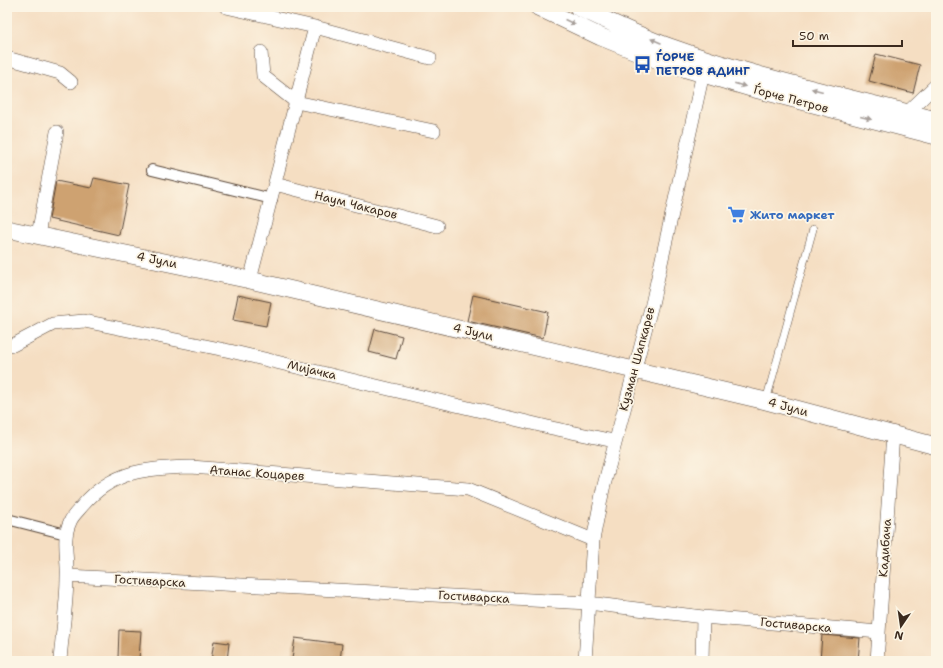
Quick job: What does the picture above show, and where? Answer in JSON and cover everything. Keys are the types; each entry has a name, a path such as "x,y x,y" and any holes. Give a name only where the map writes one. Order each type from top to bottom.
{"street":[{"path":"226,7 316,27 430,58"},
{"name":"Ѓорче Петров","path":"538,7 601,37 663,62 754,74 936,120"},
{"name":"Ѓорче Петров","path":"578,7 668,46 704,67 936,136"},
{"path":"250,280 316,27"},
{"path":"261,52 263,76 296,102 434,132"},
{"path":"7,58 60,72 71,82"},
{"name":"Кузман Шапкарев","path":"585,661 593,540 614,441 636,370 704,67"},
{"path":"907,113 936,85"},
{"path":"38,235 57,132"},
{"path":"152,170 272,199"},
{"name":"Наум Чакаров","path":"275,184 437,226"},
{"name":"4 Јули","path":"7,229 250,280 636,370 766,401 936,446"},
{"name":"Мијачка","path":"13,345 53,324 84,321 230,351 552,428 614,441"},
{"name":"Кадибача","path":"876,661 893,434"},
{"name":"Атанас Коцарев","path":"60,661 67,576 66,534 70,520 92,496 107,483 126,474 153,468 191,467 468,489 593,540"},
{"path":"7,519 66,534"},
{"name":"Гостиварска","path":"67,576 588,603 703,617 879,632"},
{"path":"702,661 703,617"}],"lane":[{"path":"766,401 813,229"}],"building":[{"path":"876,54 920,65 913,93 869,81"},
{"path":"94,178 129,185 119,235 49,219 56,181 91,188"},
{"path":"238,295 271,302 266,326 233,320"},
{"path":"473,295 548,312 543,338 467,321"},
{"path":"375,329 402,336 396,359 369,352"},
{"path":"119,630 141,631 139,659 118,658"},
{"path":"822,635 860,638 858,661 820,661"},
{"path":"295,638 342,644 340,661 292,659"},
{"path":"214,641 229,643 227,661 211,661"}],"place":[{"name":"ЃОРЧЕ ПЕТРОВ АДИНГ","path":"643,64"},
{"name":"Жито маркет","path":"737,215"}]}
